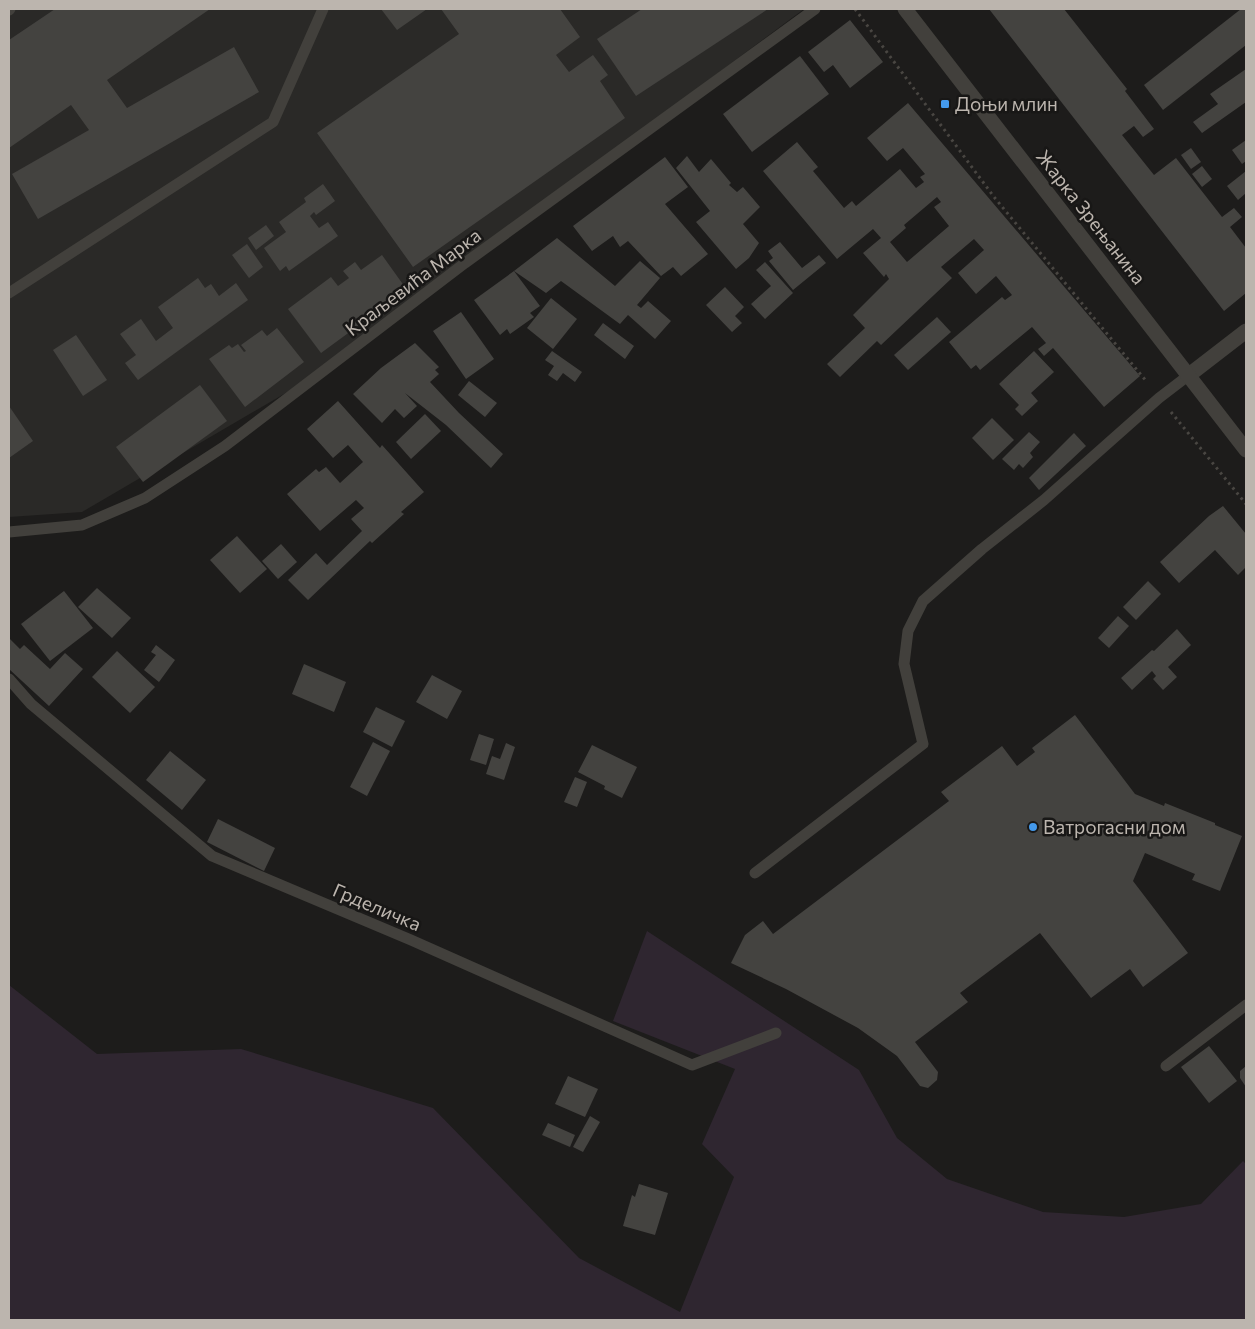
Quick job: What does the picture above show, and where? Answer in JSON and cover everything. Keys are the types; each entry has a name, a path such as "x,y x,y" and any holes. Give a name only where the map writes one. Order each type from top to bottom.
{"street":[{"name":"Жарка Зрењанина","path":"905,9 1246,450"},
{"path":"1189,375 1246,331"}],"lane":[{"path":"9,293 273,122 323,9"},
{"name":"Краљевића Марка","path":"9,532 82,525 145,498 225,446 465,263 816,9"},
{"path":"755,873 923,744 904,664 908,631 922,601 982,549 1044,500 1159,398 1189,375"},
{"name":"Грделичка","path":"9,679 31,704 212,856 410,940 692,1065 776,1033"},
{"path":"1166,1066 1246,1005"}],"path":[{"path":"855,9 994,196 1246,504"}],"shaded area":[{"path":"9,9 804,9 296,387 82,512 9,517"},
{"path":"647,931 859,1070 897,1138 947,1179 1043,1212 1124,1217 1201,1204 1243,1161 1246,1164 1246,1320 9,1320 9,985 97,1054 241,1049 433,1108 579,1258 680,1312 734,1177 702,1144 735,1069 613,1021"}],"building":[{"path":"55,9 210,9 107,80 127,108 234,47 259,92 38,219 12,174 89,130 71,105 9,148 9,40"},
{"path":"381,9 427,9 397,30"},
{"path":"441,9 560,9 580,37 556,55 569,72 593,55 608,75 600,81 625,118 413,267 317,133 459,34"},
{"path":"642,9 768,9 636,96 597,39"},
{"path":"989,9 1064,9 1127,89 1125,91 1154,129 1143,137 1134,126 1122,135 1154,175 1176,158 1222,217 1234,208 1242,217 1230,227 1246,248 1246,293 1224,311"},
{"path":"1241,9 1246,9 1246,45 1163,110 1144,85"},
{"path":"850,20 883,62 850,88 833,65 824,72 808,52"},
{"path":"800,56 829,94 752,152 723,114"},
{"path":"1246,69 1246,102 1202,133 1193,122 1218,104 1210,94"},
{"path":"908,103 1140,376 1104,407 1053,348 1044,356 1038,349 1046,343 1032,327 980,370 976,365 971,369 949,342 1002,297 1005,300 1012,295 996,276 976,294 958,273 984,250 974,239 941,267 952,278 881,345 877,341 840,377 827,364 865,328 853,315 889,279 886,274 884,277 863,253 881,238 873,229 837,259 763,171 797,142 818,167 813,171 844,208 852,201 856,206 900,169 916,188 924,182 920,177 925,174 903,148 887,161 867,138","holes":["937,197 941,202 934,207 949,226 907,262 890,242 906,228 904,225"]},
{"path":"1246,140 1246,161 1242,164 1232,150"},
{"path":"1191,148 1201,162 1191,169 1181,155"},
{"path":"687,156 699,172 711,159 731,183 729,185 737,192 743,187 760,207 743,224 759,243 749,258 736,269 696,222 710,211 676,168"},
{"path":"665,157 688,187 665,204 708,254 681,276 673,267 661,276 628,241 620,247 613,236 592,251 573,226"},
{"path":"1202,166 1212,179 1202,187 1192,174"},
{"path":"1246,171 1246,193 1238,200 1227,186"},
{"path":"323,184 335,201 316,215 314,212 310,216 319,228 328,222 338,236 289,271 286,266 280,271 264,248 286,232 279,222 306,202 304,198"},
{"path":"266,225 274,236 256,250 248,238"},
{"path":"557,238 615,286 640,261 660,278 637,305 641,308 648,301 671,321 655,339 628,315 620,324 561,281 546,293 514,271"},
{"path":"780,242 802,268 819,255 826,263 793,290 769,261 773,258 768,251"},
{"path":"247,244 263,267 249,278 232,255"},
{"path":"382,255 407,290 321,353 288,309 331,277 338,286 349,278 343,271 355,262 361,270"},
{"path":"765,262 793,293 765,319 751,304 771,286 756,270"},
{"path":"514,271 540,306 530,313 534,317 510,334 507,329 500,335 474,300"},
{"path":"198,278 205,288 211,284 219,296 236,283 248,300 138,380 125,363 136,355 120,334 141,319 156,341 173,328 158,307"},
{"path":"725,287 744,307 735,316 742,323 732,332 706,305"},
{"path":"551,298 577,319 553,349 527,328"},
{"path":"461,312 494,359 466,379 433,331"},
{"path":"937,317 951,332 908,370 894,355"},
{"path":"603,323 634,346 625,359 594,335"},
{"path":"277,328 304,362 245,407 209,359 229,345 232,348 238,344 244,352 246,351 241,345 262,330 267,336"},
{"path":"76,335 107,380 83,396 53,350"},
{"path":"415,343 439,367 435,370 439,374 430,382 459,413 503,454 491,468 446,425 405,393 417,406 404,418 395,409 382,423 353,394 381,368"},
{"path":"552,351 582,372 575,382 563,373 557,381 548,375 554,366 545,360"},
{"path":"1034,351 1054,372 1031,393 1038,401 1022,416 1015,409 1019,405 999,384"},
{"path":"469,381 497,403 485,417 458,395"},
{"path":"200,385 227,421 143,482 116,447"},
{"path":"338,401 380,448 382,445 424,492 401,512 404,514 372,543 370,541 308,600 288,580 316,553 327,565 362,531 351,519 364,508 356,500 320,531 287,494 316,469 319,472 326,467 340,483 363,462 348,445 333,458 307,429"},
{"path":"9,406 33,441 9,458"},
{"path":"425,414 441,431 411,459 396,442"},
{"path":"992,418 1014,440 993,460 972,438"},
{"path":"1029,432 1040,442 1030,453 1033,457 1023,468 1019,464 1014,470 1002,459"},
{"path":"1074,433 1086,446 1039,490 1029,478"},
{"path":"1223,506 1246,534 1246,567 1238,575 1215,550 1179,583 1160,562 1209,516"},
{"path":"237,536 267,569 240,593 210,560"},
{"path":"281,544 297,562 278,579 262,561"},
{"path":"1148,581 1161,594 1136,620 1123,607"},
{"path":"97,588 131,618 112,638 78,607"},
{"path":"64,591 93,628 50,661 21,624"},
{"path":"1118,616 1129,626 1109,648 1098,638"},
{"path":"1177,629 1191,645 1168,667 1177,677 1163,690 1153,679 1156,676 1152,671 1132,690 1121,678"},
{"path":"9,638 20,649 24,645 50,669 65,653 83,669 49,706 9,669"},
{"path":"156,645 175,660 159,682 144,670 156,655 151,652"},
{"path":"117,651 155,687 130,713 92,677"},
{"path":"304,664 346,682 334,712 292,694"},
{"path":"432,675 462,691 447,719 416,702"},
{"path":"376,707 405,721 392,747 363,732"},
{"path":"1075,715 1135,794 1164,806 1165,803 1242,836 1220,891 1192,880 1195,874 1145,853 1133,881 1188,953 1143,987 1130,969 1091,998 1040,933 960,993 968,1002 915,1042 938,1072 937,1080 928,1088 920,1086 897,1056 858,1028 786,989 731,963 745,935 763,921 773,934 949,801 941,792 1002,746 1017,766 1035,752 1032,748"},
{"path":"479,734 494,739 486,765 470,760"},
{"path":"373,742 390,751 367,796 350,787"},
{"path":"506,743 515,747 504,780 486,774 492,756 500,759"},
{"path":"592,745 637,767 622,798 604,789 605,786 578,772"},
{"path":"170,751 206,780 182,810 146,780"},
{"path":"575,777 587,782 577,807 564,802"},
{"path":"218,819 275,848 264,871 207,842"},
{"path":"1209,1046 1237,1081 1209,1103 1181,1067"},
{"path":"1246,1066 1246,1087 1240,1078 1240,1071"},
{"path":"568,1076 598,1089 585,1117 555,1104"},
{"path":"590,1116 600,1122 583,1152 573,1147"},
{"path":"548,1123 575,1135 570,1147 542,1135"},
{"path":"639,1184 668,1193 655,1235 623,1226 632,1195 635,1197"}],"place":[{"name":"Доњи млин","path":"945,104"},
{"name":"Ватрогасни дом","path":"1033,827"}]}
